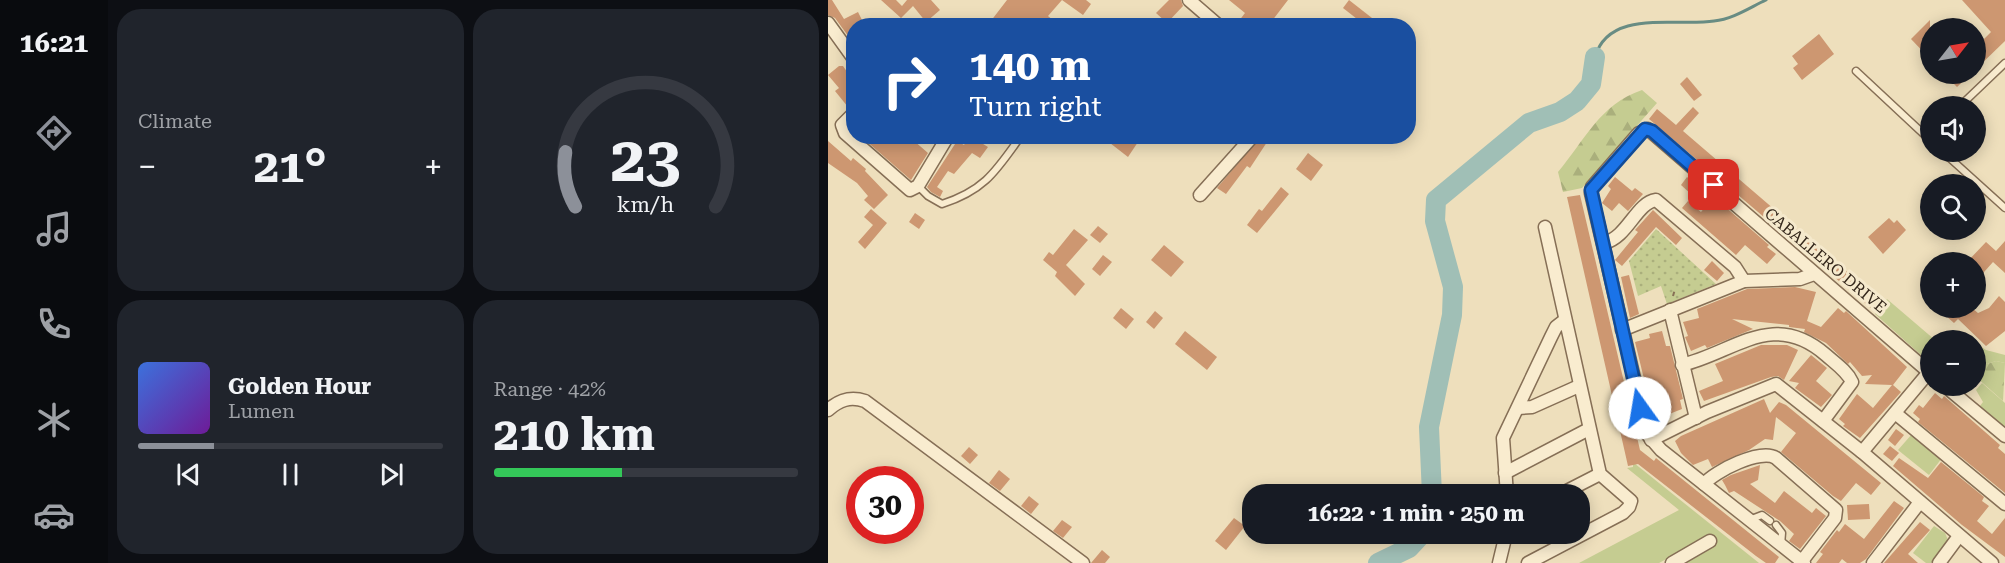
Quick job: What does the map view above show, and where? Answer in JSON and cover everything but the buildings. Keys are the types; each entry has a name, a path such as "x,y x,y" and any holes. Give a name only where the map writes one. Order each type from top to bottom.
{"street":[{"path":"1189,0 1210,18"},
{"path":"828,23 846,48"},
{"path":"846,121 842,125 846,134"},
{"name":"CABALLERO DRIVE","path":"1604,243 1591,190 1645,129 1652,131 1920,364"},
{"path":"857,144 906,189 910,190 918,186 943,144"},
{"path":"1200,195 1246,144"},
{"path":"1704,484 1714,475 1757,455 1767,453 1776,458 1836,510 1835,518 1803,562 1747,520 1651,440 1644,427 1604,243 1618,237 1646,204 1656,200 1735,267 1744,281"},
{"path":"1528,563 1629,507 1629,498 1600,474 1545,226"},
{"path":"1622,330 1744,281 1800,279 1814,274"},
{"path":"1670,310 1696,418"},
{"path":"1506,484 1503,438 1551,337 1565,320"},
{"path":"1682,365 1757,336 1783,335 1802,340 1824,354 1852,382 1823,421"},
{"path":"1651,440 1776,384 1862,452 1992,563"},
{"path":"1862,452 1920,384"},
{"path":"1518,408 1532,407 1579,386"},
{"path":"1957,396 2005,436"},
{"path":"828,410 836,403 853,397 865,401 1083,563"},
{"path":"1895,413 2005,504"},
{"path":"1505,472 1589,429"},
{"path":"1580,484 1600,474"},
{"path":"1873,563 1920,502"},
{"path":"1939,563 1959,536"},
{"path":"1672,563 1710,541"},
{"path":"1499,563 1504,544"}],"lane":[{"path":"1970,96 2005,63"},
{"path":"1856,71 1920,129"},
{"path":"918,186 928,196 942,204 959,198 990,179 1014,144"},
{"path":"1954,162 2005,208"},
{"path":"1747,520 1762,516 1773,523 1782,533 1781,545"}],"green space":[{"path":"1642,90 1657,103 1582,188 1563,192 1558,172 1594,124 1615,104"},
{"path":"1656,229 1716,284 1667,304 1661,286 1638,296 1629,261"},
{"path":"1887,299 1923,330 1920,330 1920,354 1875,314"},
{"path":"1986,350 2005,355 2005,363 1996,361 1987,364"},
{"path":"1996,361 2005,363 2003,401 1986,386 1986,363"},
{"path":"1986,386 2005,403 2005,428 1980,406 1983,402 1980,396 1986,396"},
{"path":"1912,434 1942,458 1929,475 1898,450"},
{"path":"1633,463 1759,563 1680,563 1717,544 1709,536 1659,563 1579,563 1679,510 1627,468 1633,467"},
{"path":"1934,526 1945,533 1948,540 1931,563 1926,563 1913,553"}],"waterway":[{"path":"1595,57 1603,42 1614,32 1629,26 1646,23 1721,20 1766,0"},
{"path":"1432,484 1429,427 1452,315 1453,287 1435,221 1436,200 1529,123 1560,112 1577,101 1591,84 1595,57"},
{"path":"1378,563 1413,544"}],"route":[{"path":"1640,408 1591,190 1639,133 1645,129 1652,131 1714,185"}]}
